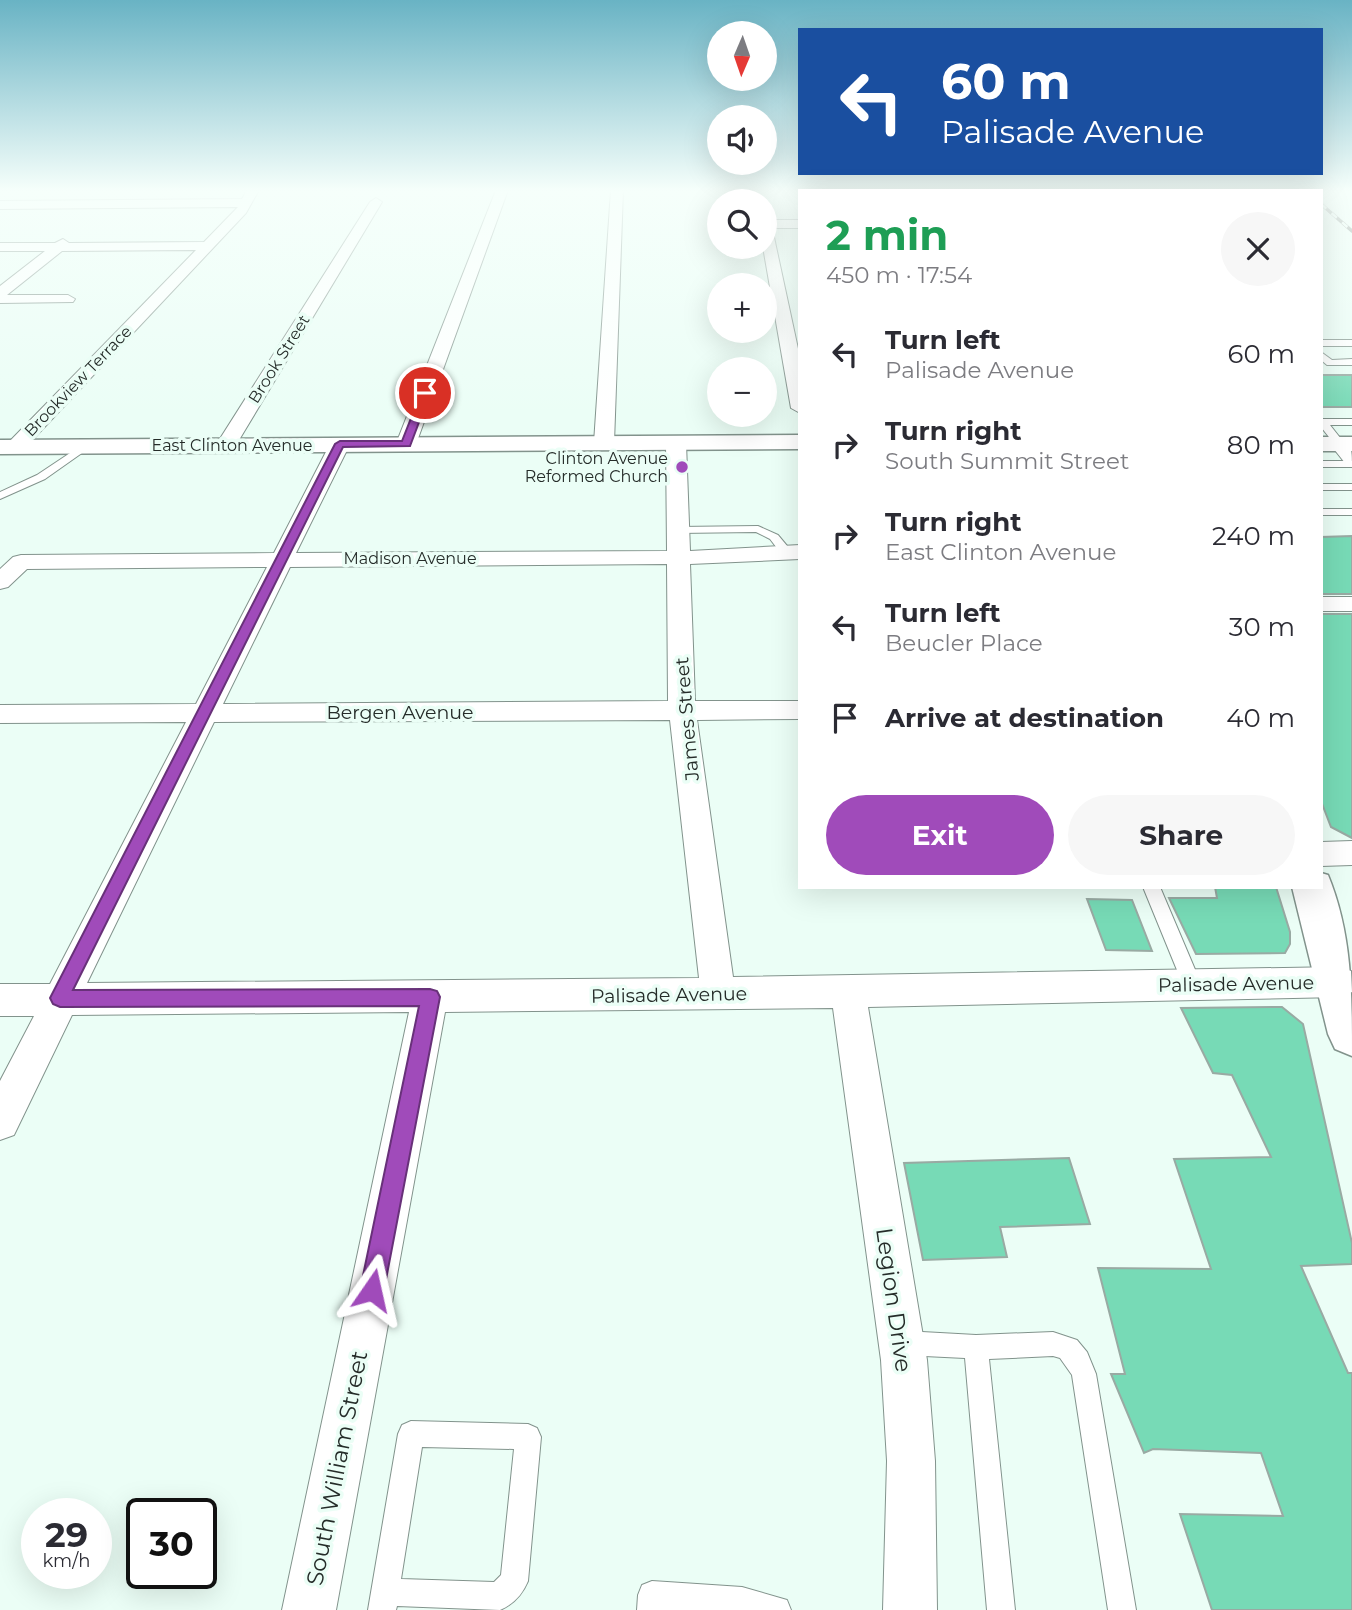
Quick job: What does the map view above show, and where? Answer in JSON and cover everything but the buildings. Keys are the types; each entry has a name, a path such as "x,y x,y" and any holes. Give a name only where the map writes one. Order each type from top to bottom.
{"street":[{"path":"0,293 36,265"},
{"name":"Brookview Terrace","path":"7,447 188,265"},
{"name":"Brook Street","path":"226,445 337,265"},
{"path":"406,444 474,265"},
{"path":"604,443 613,265"},
{"path":"774,265 798,396"},
{"path":"780,291 798,291"},
{"path":"0,299 68,299"},
{"name":"East Clinton Avenue","path":"7,447 798,442"},
{"name":"James Street","path":"676,443 682,710 718,994"},
{"path":"0,1121 340,444"},
{"name":"Madison Avenue","path":"0,582 21,562 281,559 679,543 737,557 793,553"},
{"path":"1323,604 1352,604"},
{"name":"Bergen Avenue","path":"0,714 798,710"},
{"path":"1323,853 1352,853"},
{"path":"1314,889 1352,1034"},
{"name":"Palisade Avenue","path":"0,1000 718,994 1339,982"},
{"name":"Legion Drive","path":"848,992 901,1342 911,1461 910,1610"},
{"name":"South William Street","path":"309,1610 430,997"}],"lane":[{"path":"1323,343 1352,343"},
{"path":"1323,357 1330,363 1352,362"},
{"path":"1323,422 1352,422"},
{"path":"1323,423 1343,451 1323,463"},
{"path":"0,496 41,477 85,446"},
{"path":"1323,487 1352,487"},
{"path":"1323,512 1352,512"},
{"path":"1152,889 1193,986"},
{"path":"901,1342 976,1347 1053,1344 1068,1349 1078,1361 1084,1374 1122,1610"},
{"path":"976,1347 1000,1610"},
{"path":"411,1434 528,1437 514,1581 500,1596 384,1601 411,1434"},
{"path":"652,1602 742,1601 776,1610"}],"place":[{"name":"Clinton Avenue Reformed Church","path":"682,467"}],"route":[{"path":"372,1290 430,997 60,998 340,444 406,444 425,393"}]}
